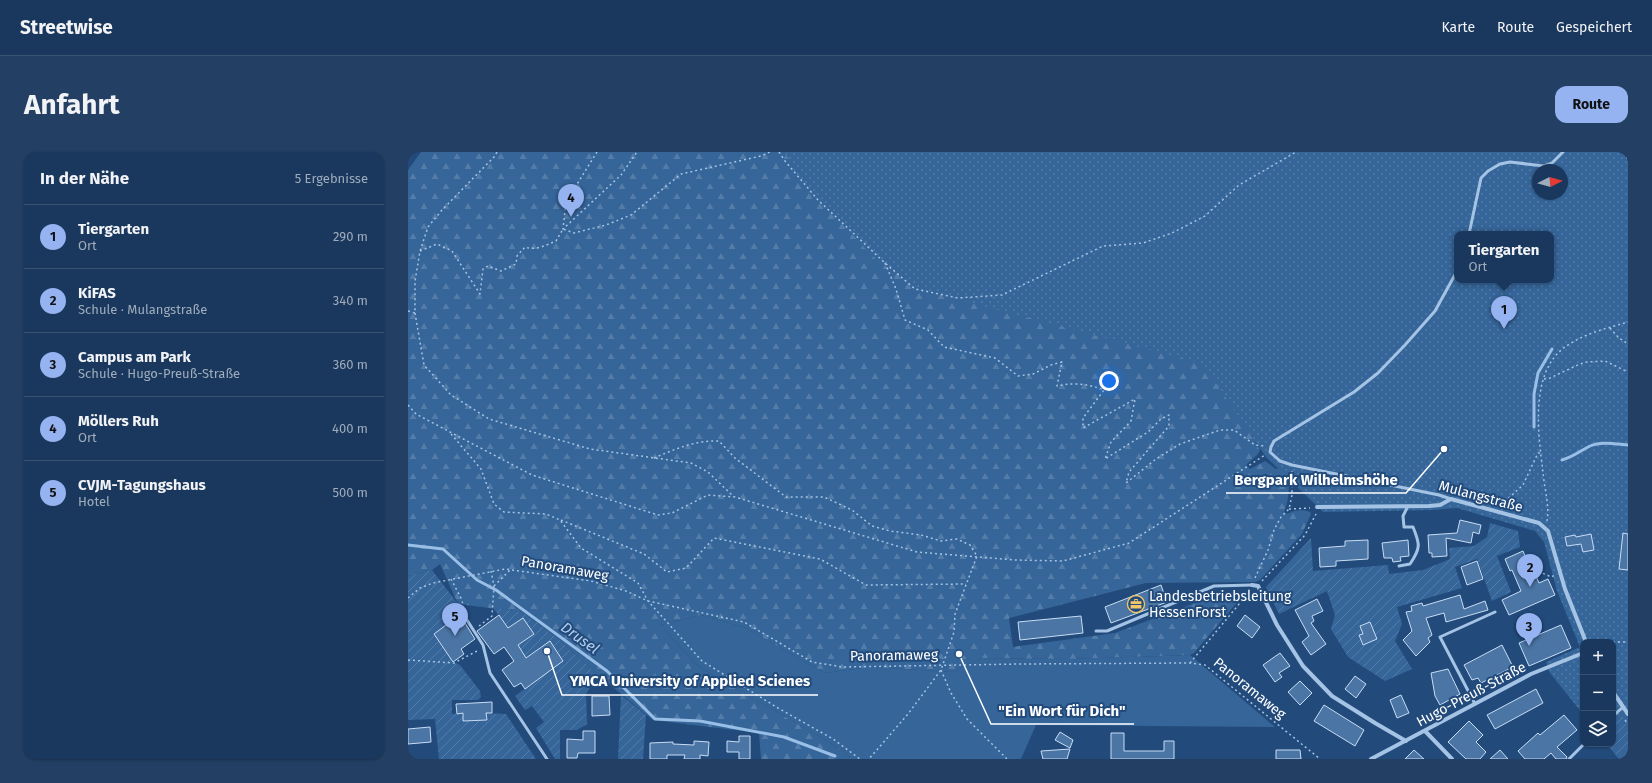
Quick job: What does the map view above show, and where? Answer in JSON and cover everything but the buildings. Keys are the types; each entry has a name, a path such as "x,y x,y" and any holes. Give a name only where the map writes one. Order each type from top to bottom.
{"street":[{"name":"Mulangstraße","path":"1451,500 1539,523 1546,528"},
{"path":"1317,507 1440,505 1451,500"},
{"path":"1546,528 1565,589 1585,639"},
{"path":"1252,585 1258,586 1277,624 1303,666 1332,696 1406,741"},
{"name":"Hugo-Preuß-Straße","path":"1371,759 1530,674 1580,654"},
{"path":"1616,696 1628,714"},
{"path":"1425,731 1452,759"}],"lane":[{"path":"1470,231 1481,178 1488,171 1500,164 1510,162 1544,166 1552,164 1563,152"},
{"path":"1270,452 1274,441 1354,392 1378,373 1434,311 1454,276"},
{"name":"Mulangstraße","path":"1270,452 1280,461 1292,465 1439,495 1451,500"},
{"path":"1399,566 1410,564 1418,551 1417,538 1413,527 1404,527 1404,516 1408,506"},
{"path":"1096,631 1107,631 1214,586 1252,585"},
{"path":"1474,704 1440,637 1495,612"},
{"path":"465,617 480,638 490,673 547,759"},
{"path":"1616,713 1623,707"},
{"path":"1569,759 1581,747"}],"path":[{"path":"408,158 412,152"},
{"path":"497,152 494,157 442,210 428,227 420,252 415,281 415,313 424,365 451,396 490,418 590,449 691,463 708,472 735,498"},
{"path":"563,229 566,202 597,152"},
{"path":"420,252 437,244 452,251 480,294 483,269 488,266 501,271 516,264 517,256 525,247 531,249 556,241 563,229 621,175 637,152"},
{"path":"563,229 574,233 606,225 631,215 681,174 761,156 770,152"},
{"path":"780,152 785,161 818,200 885,263 916,289 958,298 1002,295 1103,246 1143,243 1172,234 1205,216 1239,185 1296,152"},
{"path":"1625,152 1628,161"},
{"path":"885,263 896,289 906,320 928,330 944,347 994,358 1018,376 1033,374 1051,365 1062,362 1057,386 1067,384 1090,385 1104,390 1084,418 1083,428 1135,399 1131,421 1111,442 1105,459 1148,432 1161,419 1169,415 1169,426 1129,472 1126,483 1156,459 1180,444 1220,430 1234,430 1255,445 1271,447"},
{"path":"408,311 415,313"},
{"path":"1546,528 1549,515 1541,453 1539,408 1544,379 1550,365 1564,348 1575,341 1628,322"},
{"path":"1610,328 1619,338 1628,344"},
{"path":"1544,379 1587,362 1605,361 1628,372"},
{"path":"408,405 416,414 532,475 658,515 672,513 708,495 735,498 918,552 1014,560 1063,561 1129,543 1260,457 1270,452"},
{"path":"450,432 481,469 494,504 504,512 546,514 644,554 667,572 686,568 714,538 820,559 866,584 966,584"},
{"path":"654,458 678,448 708,440 719,441 735,458 786,496 824,497 852,510 872,526 921,535 940,541 956,539 970,545 977,556"},
{"path":"1498,512 1500,507 1523,485 1538,453 1541,453"},
{"path":"1252,585 1268,550 1274,530 1281,516 1289,509 1292,495 1292,465"},
{"path":"1264,580 1304,535 1315,516 1317,507 1289,509"},
{"path":"560,520 581,548 638,583 648,601 702,661 778,708 833,739 860,759"},
{"path":"869,759 908,714 941,670 954,632 955,614 977,556"},
{"path":"1536,561 1540,572 1551,577"},
{"path":"494,586 510,569"},
{"name":"Panoramaweg","path":"408,598 420,588 432,583 451,578 510,569 591,581 626,591 648,601 744,622 812,662 843,667 1190,663 1205,665 1320,759"},
{"path":"474,629 492,616 494,586 491,571"},
{"path":"451,578 462,600 465,617"},
{"path":"1190,663 1251,590 1258,586"},
{"path":"1616,642 1628,642"},
{"path":"408,660 454,663 475,651 484,650"},
{"path":"941,670 951,693 967,719 1007,759"}],"green space":[{"path":"421,152 1558,152 1543,164 1532,164 1532,173 1461,231 1454,231 1454,237 1255,441 1260,450 1258,454 1246,465 1250,469 1265,461 1276,469 1284,468 1289,475 1289,489 1284,512 1287,514 1301,510 1310,512 1311,514 1302,534 1260,580 1255,582 1146,583 1009,618 1013,647 1115,633 1219,594 1233,595 1244,592 1244,594 1194,653 1190,655 1069,659 982,658 953,672 870,667 825,673 744,627 701,615 660,625 698,666 844,751 851,759 761,759 759,733 653,720 598,675 556,637 522,612 458,604 440,564 432,570 408,576 408,170"},
{"path":"785,152 1628,152 1628,759 1619,759 1609,747 1616,747 1616,639 1580,639 1580,647 1557,591 1544,542 1535,531 1457,508 1431,510 1323,512 1266,457 1203,364 919,289 875,259 796,174"},
{"path":"1490,523 1518,531 1520,547 1497,556 1511,592 1492,601 1477,559 1455,567 1462,588 1397,607 1402,624 1395,641 1412,669 1385,681 1348,657 1331,629 1335,615 1327,591 1279,614 1266,587 1311,538 1313,571 1388,565 1389,574 1423,570 1450,559 1449,548 1474,546 1487,537"},
{"path":"432,570 458,604 457,610 447,617 450,622 434,634 453,662 460,665 480,691 481,697 478,700 452,700 452,714 463,713 464,721 486,720 486,713 506,714 536,759 439,759 435,719 408,720 408,576"},
{"path":"493,608 522,612 556,637 598,675 586,694 587,724 577,730 560,730 560,759 555,759 536,728 544,722 532,706 525,710 515,696 563,660 550,642 526,658 507,630 505,623"},
{"path":"701,615 744,627 825,673 870,667 953,672 982,658 1069,659 1190,655 1275,727 1036,725 1021,759 851,759 844,751 698,666 660,625"},
{"path":"1580,647 1580,710 1550,673 1546,662"},
{"path":"621,695 646,715 643,759 618,759"},
{"path":"1619,716 1628,727 1628,759 1619,759 1609,747 1616,747 1616,718"}],"waterway":[{"path":"1534,427 1534,394 1538,373 1552,349"},
{"path":"1562,460 1594,444 1609,443 1628,445"},
{"name":"Drusel","path":"408,545 443,549 477,580 496,590 607,671 655,719 700,721 784,737 835,756"}],"place":[{"name":"Möllers Ruh","path":"571,217"},
{"name":"Tiergarten","path":"1504,329"},
{"name":"Bergpark Wilhelmshöhe","path":"1444,449"},
{"name":"KiFAS","path":"1530,587"},
{"name":"Landesbetriebsleitung HessenForst","path":"1136,604"},
{"name":"CVJM-Tagungshaus","path":"455,636"},
{"name":"Campus am Park","path":"1529,646"},
{"name":"YMCA University of Applied Scienes","path":"547,651"},
{"name":"\"Ein Wort für Dich\"","path":"959,654"}]}
